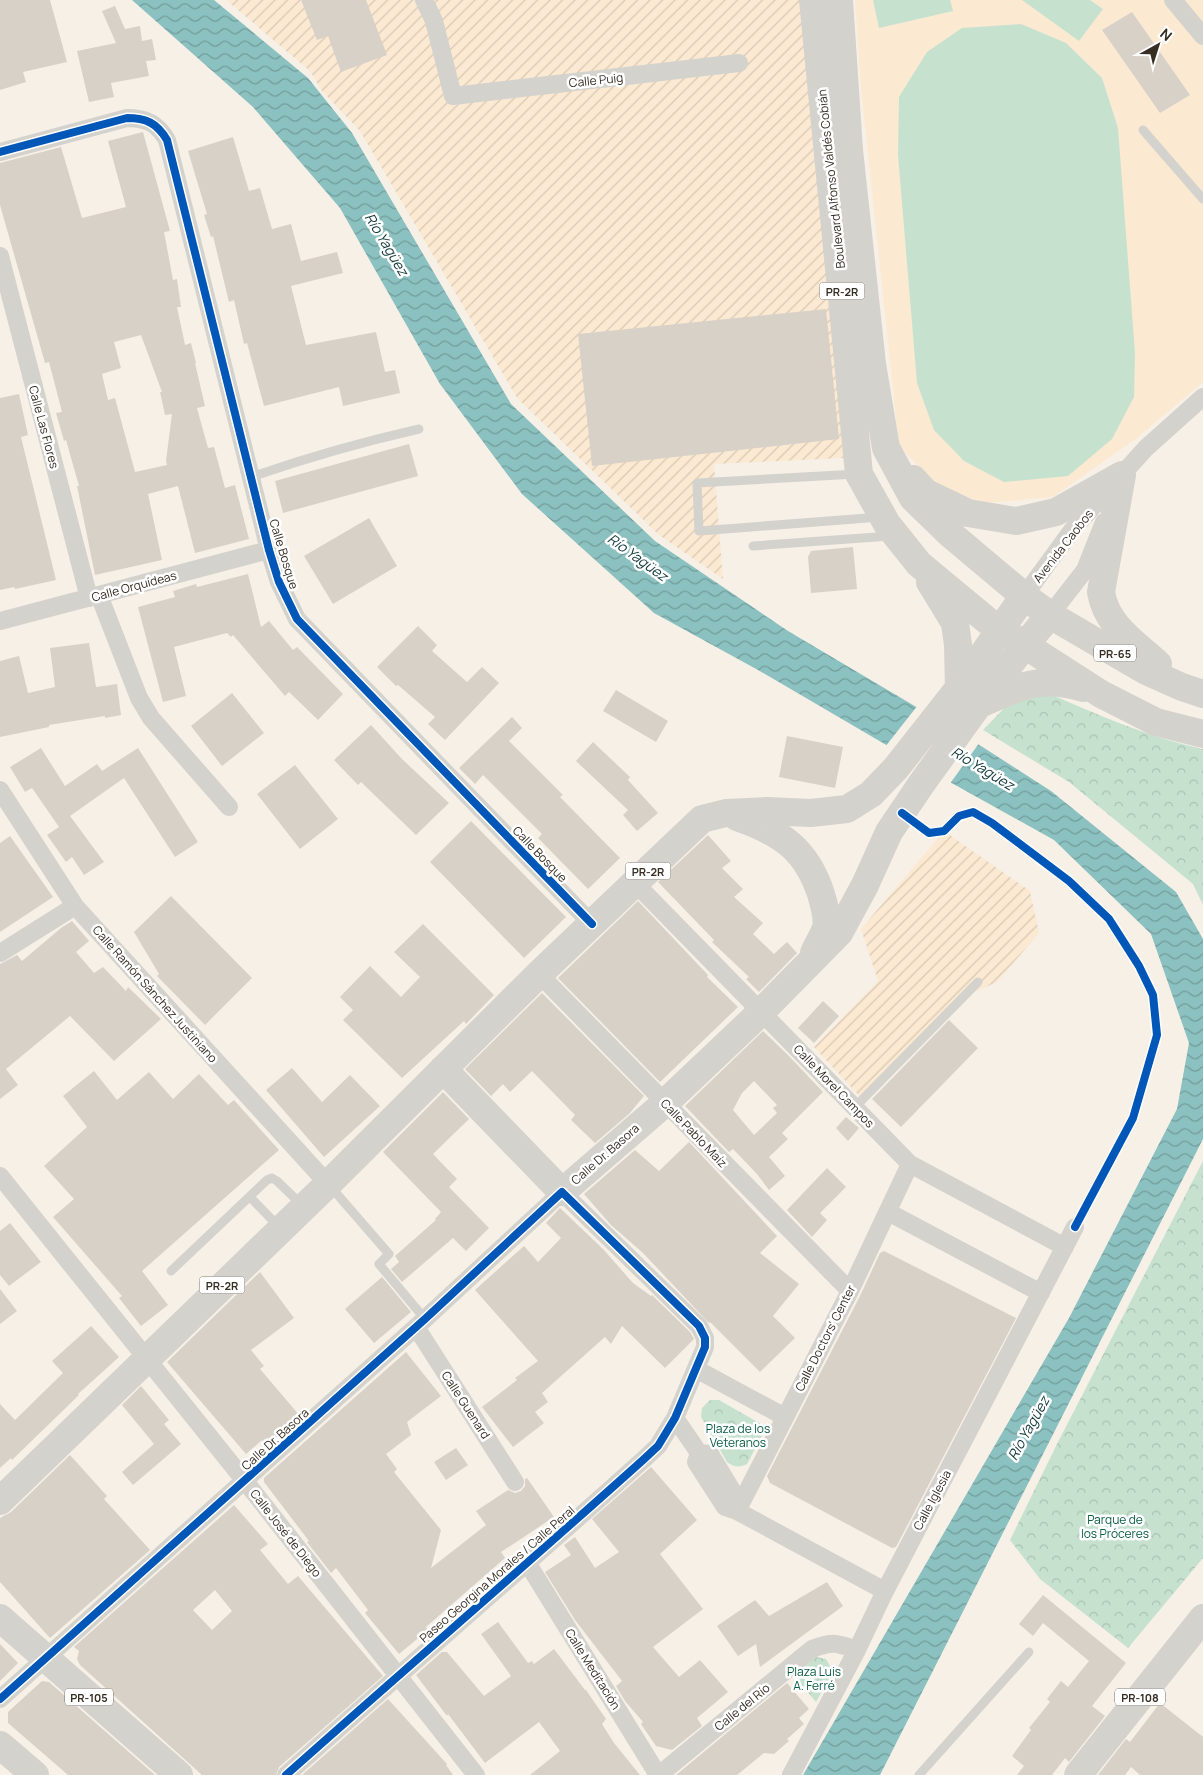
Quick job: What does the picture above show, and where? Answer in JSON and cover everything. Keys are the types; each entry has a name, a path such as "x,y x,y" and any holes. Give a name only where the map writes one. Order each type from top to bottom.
{"main road":[{"name":"Boulevard Alfonso Valdés Cobián","path":"814,0 859,474 889,526 919,564 1000,630 1101,694"},
{"name":"Boulevard Alfonso Valdés Cobián","path":"839,0 850,160 872,364 886,448 913,498 949,533 1024,596"},
{"path":"886,448 926,493 968,513 1016,521 1056,512 1122,474"},
{"path":"1122,474 1101,592 1103,605 1120,631 1193,690"},
{"path":"919,564 955,623 969,696 1013,689 1036,683 1070,684 1101,694 1156,722 1203,734"},
{"name":"PR-65","path":"1024,596 1050,615 1146,671 1193,690"},
{"name":"PR-2R","path":"806,968 840,933 889,832 922,783 969,696 1000,630 1024,596"},
{"name":"PR-2R","path":"0,1500 328,1184 539,974 702,818 726,813 767,811 811,813 847,808 871,794 969,696 1024,646 1050,615"},
{"path":"726,813 764,826 784,838 801,855 815,877 824,904 826,928 806,968"},
{"name":"Calle Dr. Basora","path":"562,1192 665,1103 806,968"},
{"path":"443,1069 562,1192"},
{"name":"PR-105","path":"0,1618 179,1775"},
{"name":"PR-108","path":"1079,1775 1203,1618"},
{"path":"0,1745 34,1775"}],"street":[{"name":"Calle Puig","path":"424,0 434,21 453,96 739,63"},
{"path":"1173,0 1203,36"},
{"name":"Calle Bosque","path":"0,152 128,118 142,118 153,123 161,130 167,140 269,550 279,582 297,620 592,924"},
{"name":"Calle Las Flores","path":"0,256 94,596 138,698 152,718 229,807"},
{"name":"Avenida Caobos","path":"1024,596 1073,529 1122,474 1146,448 1203,397"},
{"name":"Avenida Caobos","path":"1050,615 1086,570 1122,474"},
{"name":"Calle Orquídeas","path":"0,621 269,550"},
{"name":"Calle Ramón Sánchez Justiniano","path":"0,790 75,906 328,1184"},
{"name":"Calle Morel Campos","path":"635,883 910,1164 1065,1247"},
{"path":"0,952 75,906"},
{"name":"Calle Pablo Maíz","path":"539,974 850,1291"},
{"name":"Calle Doctors' Center","path":"739,1508 850,1291 910,1164"},
{"name":"Calle José de Diego","path":"0,1176 145,1359 245,1481 476,1775"},
{"name":"Calle Dr. Basora","path":"0,1699 245,1481 562,1192"},
{"name":"Paseo Georgina Morales / Calle Peral","path":"286,1775 398,1675 528,1564 653,1451 676,1418 705,1347 705,1338 699,1326 562,1192"},
{"path":"888,1212 1041,1293"},
{"name":"Calle Iglesia","path":"792,1775 857,1650 885,1591 1075,1227"},
{"name":"Calle Guenard","path":"420,1323 515,1482"},
{"path":"696,1369 785,1416"},
{"path":"676,1418 699,1453 710,1454 739,1508 885,1591"},
{"name":"Calle Meditación","path":"528,1564 659,1775"},
{"name":"Calle del Río","path":"659,1775 812,1649 827,1643 837,1643 857,1650"}],"lane":[{"path":"1143,130 1203,199"},
{"path":"251,477 309,458 420,429"},
{"path":"859,474 696,483 699,531 889,526"},
{"path":"753,546 889,526"},
{"path":"855,1107 978,982"},
{"path":"171,1272 267,1180 272,1178 278,1181 304,1207"},
{"path":"328,1184 389,1254 379,1264 420,1323"},
{"path":"250,1197 281,1229"},
{"path":"919,1775 1029,1652"}],"shaded area":[{"path":"226,0 800,0 844,458 714,464 723,579 659,535 517,398 360,131 322,91 310,71"},
{"path":"855,0 1203,0 1203,382 1137,438 1053,497 984,503 936,485 899,446 861,88"},
{"path":"944,831 1030,891 1039,933 997,982 970,994 864,1101 814,1047 878,981 861,929"}],"green space":[{"path":"873,0 950,0 953,11 879,28"},
{"path":"1022,0 1090,0 1103,9 1079,41"},
{"path":"1021,24 1066,43 1102,78 1118,128 1135,353 1134,397 1112,439 1068,476 1004,482 964,461 934,430 917,383 898,155 899,97 927,52 962,28"},
{"path":"1050,694 1144,732 1203,749 1203,905 1193,884 1069,782 983,730 1012,700"},
{"name":"Parque de los Próceres","path":"1203,1161 1203,1558 1128,1648 1040,1579 1010,1540 1057,1444"},
{"name":"Plaza de los Veteranos","path":"710,1400 719,1400 761,1424 762,1436 747,1464 737,1466 727,1462 701,1417 702,1408"},
{"name":"Plaza Luis A. Ferré","path":"816,1657 826,1659 832,1669 831,1676 816,1702 794,1676"}],"water":[{"name":"Río Yagüez","path":"132,0 214,0 308,78 352,133 511,404 655,541 788,631 967,737 1051,791 1176,892 1203,939 1203,1139 880,1775 803,1775 1069,1318 1177,1109 1189,1043 1151,934 1054,840 941,777 758,670 654,613 522,494 440,384 340,208 253,107"}],"pier":[{"path":"918,705 980,742 949,785 885,747"}],"building":[{"path":"0,0 50,0 67,62 23,72 26,82 0,90"},
{"path":"301,0 366,0 387,55 341,72 328,36 317,40"},
{"path":"115,6 125,29 140,26 142,41 152,39 156,60 146,61 149,76 111,83 114,97 89,102 77,51 116,43 102,11"},
{"path":"1132,12 1190,95 1160,113 1102,30"},
{"path":"143,132 170,231 164,232 173,280 177,279 181,307 177,307 185,345 191,343 205,406 197,408 208,448 214,447 225,488 235,485 249,539 195,553 178,486 148,494 162,560 95,575 77,486 79,486 56,413 62,412 49,362 45,363 0,205 0,163 61,147 82,218 126,207 108,141","holes":["141,335 162,392 160,392 165,415 172,414 167,465 135,472 115,398 108,400 102,374 121,368 114,342"]},
{"path":"233,137 249,191 260,188 272,229 291,224 301,261 337,252 343,273 291,286 306,345 376,332 385,372 395,370 400,393 343,406 339,387 264,406 247,343 244,344 234,300 229,302 213,236 211,237 204,215 207,214 188,151"},
{"path":"826,309 839,439 592,466 578,334"},
{"path":"19,394 28,435 21,437 56,580 15,589 14,587 0,590 0,398"},
{"path":"409,444 418,476 283,513 275,481"},
{"path":"369,518 397,566 333,604 304,556"},
{"path":"853,547 857,589 811,593 808,557 811,551"},
{"path":"248,574 261,627 269,621 293,650 297,647 343,694 318,720 289,692 285,696 233,635 231,637 227,633 174,647 186,696 163,702 138,607 175,597 173,591 196,584 197,587"},
{"path":"418,626 437,645 432,651 467,682 482,667 499,683 445,740 428,724 435,717 398,685 396,686 377,667"},
{"path":"89,643 96,687 117,684 121,715 49,725 49,727 0,737 0,661 19,656 28,693 55,687 50,648"},
{"path":"616,690 668,721 656,742 603,711"},
{"path":"232,693 264,733 222,766 191,726"},
{"path":"512,717 522,728 509,741 563,795 560,797 620,858 588,889 538,838 542,834 483,775 475,784 459,768"},
{"path":"371,725 402,759 449,803 416,835 361,782 358,785 334,760"},
{"path":"787,736 843,747 835,788 779,777"},
{"path":"593,742 630,777 628,780 658,813 637,831 623,815 628,810 576,761"},
{"path":"41,748 65,786 97,764 102,771 138,748 198,842 175,857 124,778 70,816 104,862 84,875 72,857 66,862 47,835 59,827 32,788 25,792 10,767"},
{"path":"295,765 338,819 300,849 257,794"},
{"path":"471,821 566,917 524,958 430,862"},
{"path":"708,835 731,861 722,868 743,889 734,897 763,923 753,934 774,954 787,942 797,953 759,992 746,979 749,977 712,942 714,940 658,882"},
{"path":"10,836 53,897 0,932 0,843"},
{"path":"171,896 252,978 205,1025 157,976 159,974 134,932"},
{"path":"638,901 708,975 707,977 738,1007 660,1082 558,978"},
{"path":"72,921 89,941 76,952 94,973 103,967 126,991 128,987 161,1019 114,1061 70,1016 6,1069 18,1085 0,1099 0,964 17,955 22,961"},
{"path":"423,924 494,995 466,1024 464,1021 402,1078 343,1020 353,1010 340,997 370,966 401,997 420,977 394,952"},
{"path":"542,993 644,1096 629,1114 595,1143 571,1120 575,1115 532,1071 510,1092 503,1084 491,1096 465,1069"},
{"path":"823,1001 839,1016 814,1043 798,1028"},
{"path":"949,1020 978,1048 901,1127 872,1099"},
{"path":"763,1031 823,1092 782,1133 788,1139 769,1157 785,1176 769,1190 757,1174 733,1149 729,1152 685,1106","holes":["754,1081 777,1105 773,1108 777,1113 754,1135 733,1110 742,1093"]},
{"path":"292,1068 322,1102 350,1075 380,1106 324,1157 266,1090"},
{"path":"94,1071 117,1100 149,1072 173,1099 199,1074 228,1105 234,1100 279,1150 142,1271 168,1305 141,1326 119,1298 122,1296 53,1217 74,1199 44,1166 87,1127 63,1096"},
{"path":"443,1092 469,1119 433,1154 457,1179 449,1187 489,1228 466,1251 453,1238 402,1282 391,1269 399,1262 395,1256 436,1220 441,1212 383,1152"},
{"path":"846,1117 859,1128 848,1141 836,1128"},
{"path":"689,1142 777,1236 760,1253 799,1284 773,1316 795,1338 760,1372 709,1323 643,1253 611,1225 584,1194 635,1150 659,1171"},
{"path":"827,1168 846,1187 820,1213 827,1220 812,1237 787,1210"},
{"path":"560,1208 603,1249 633,1283 652,1295 690,1332 694,1339 665,1368 622,1326 611,1344 605,1337 542,1393 548,1402 535,1412 544,1423 513,1447 482,1407 538,1361 475,1290 524,1246 538,1262 561,1238 546,1223"},
{"path":"10,1223 41,1262 9,1286 0,1275 0,1231"},
{"path":"884,1251 1016,1318 896,1547 892,1548 770,1483 767,1476 860,1296 880,1253"},
{"path":"260,1272 294,1318 251,1350 264,1366 260,1369 300,1416 263,1450 262,1440 246,1454 167,1362"},
{"path":"382,1277 411,1312 374,1343 345,1309"},
{"path":"0,1289 17,1311 0,1324"},
{"path":"91,1326 119,1357 78,1394 12,1460 11,1458 0,1468 0,1404 15,1420 63,1373 52,1361"},
{"path":"406,1352 441,1396 407,1422 411,1435 386,1454 397,1469 394,1472 441,1530 431,1568 486,1525 476,1511 508,1490 515,1493 521,1491 525,1486 525,1479 527,1478 554,1517 501,1552 505,1558 426,1627 428,1630 399,1654 365,1613 368,1610 336,1568 331,1573 307,1542 309,1541 264,1482 264,1478"},
{"path":"141,1386 169,1420 164,1424 181,1444 133,1485 122,1472 154,1444 122,1405"},
{"path":"456,1448 468,1465 446,1480 434,1462"},
{"path":"70,1455 107,1496 104,1499 150,1550 50,1638 0,1582 0,1518 11,1512"},
{"path":"651,1467 697,1520 660,1554 703,1609 653,1647 679,1677 700,1660 728,1692 697,1718 702,1726 672,1750 656,1746 641,1724 643,1722 625,1701 616,1686 622,1681 575,1620 545,1572 571,1555 564,1545 575,1537 595,1568 619,1552 592,1519"},
{"path":"234,1505 268,1544 260,1550 288,1584 298,1576 383,1676 279,1767 276,1775 202,1775 80,1665 77,1659 79,1651 74,1647","holes":["215,1590 232,1611 212,1630 193,1610"]},
{"path":"827,1582 843,1606 760,1667 756,1644 738,1656 717,1626 755,1600 769,1616"},
{"path":"1043,1595 1126,1663 1092,1706 1105,1716 1069,1762 1065,1758 1052,1775 1017,1775 1024,1766 1012,1756 1031,1730 1029,1728 1050,1702 1047,1699 1061,1681 1068,1687 1089,1661 1043,1623 1033,1636 1019,1624"},
{"path":"498,1622 528,1663 532,1661 534,1664 554,1649 606,1719 602,1724 614,1743 640,1775 530,1775 560,1751 539,1722 485,1763 416,1675 442,1652 447,1652 484,1696 511,1676 481,1634"},
{"path":"0,1644 18,1663 0,1681"},
{"path":"42,1681 49,1682 155,1775 68,1775 8,1723 8,1712"},
{"path":"787,1683 809,1709 799,1718 804,1724 774,1754 764,1753 737,1775 676,1775"},
{"path":"388,1699 447,1764 453,1775 302,1775"},
{"path":"1160,1703 1203,1737 1203,1775 1140,1775 1131,1767 1125,1775 1098,1775 1126,1739 1130,1742"}],"cycle path":[{"path":"0,152 127,118 145,120 163,134 167,140 269,550 279,582 297,619 592,924"},
{"path":"902,813 929,833 944,831 959,816 973,812 992,823 1069,881 1109,919 1139,966 1153,995 1157,1035 1133,1118 1075,1227"},
{"path":"0,1699 425,1319 562,1192 699,1326 705,1338 705,1347 675,1418 658,1446 643,1460 286,1775"}]}
